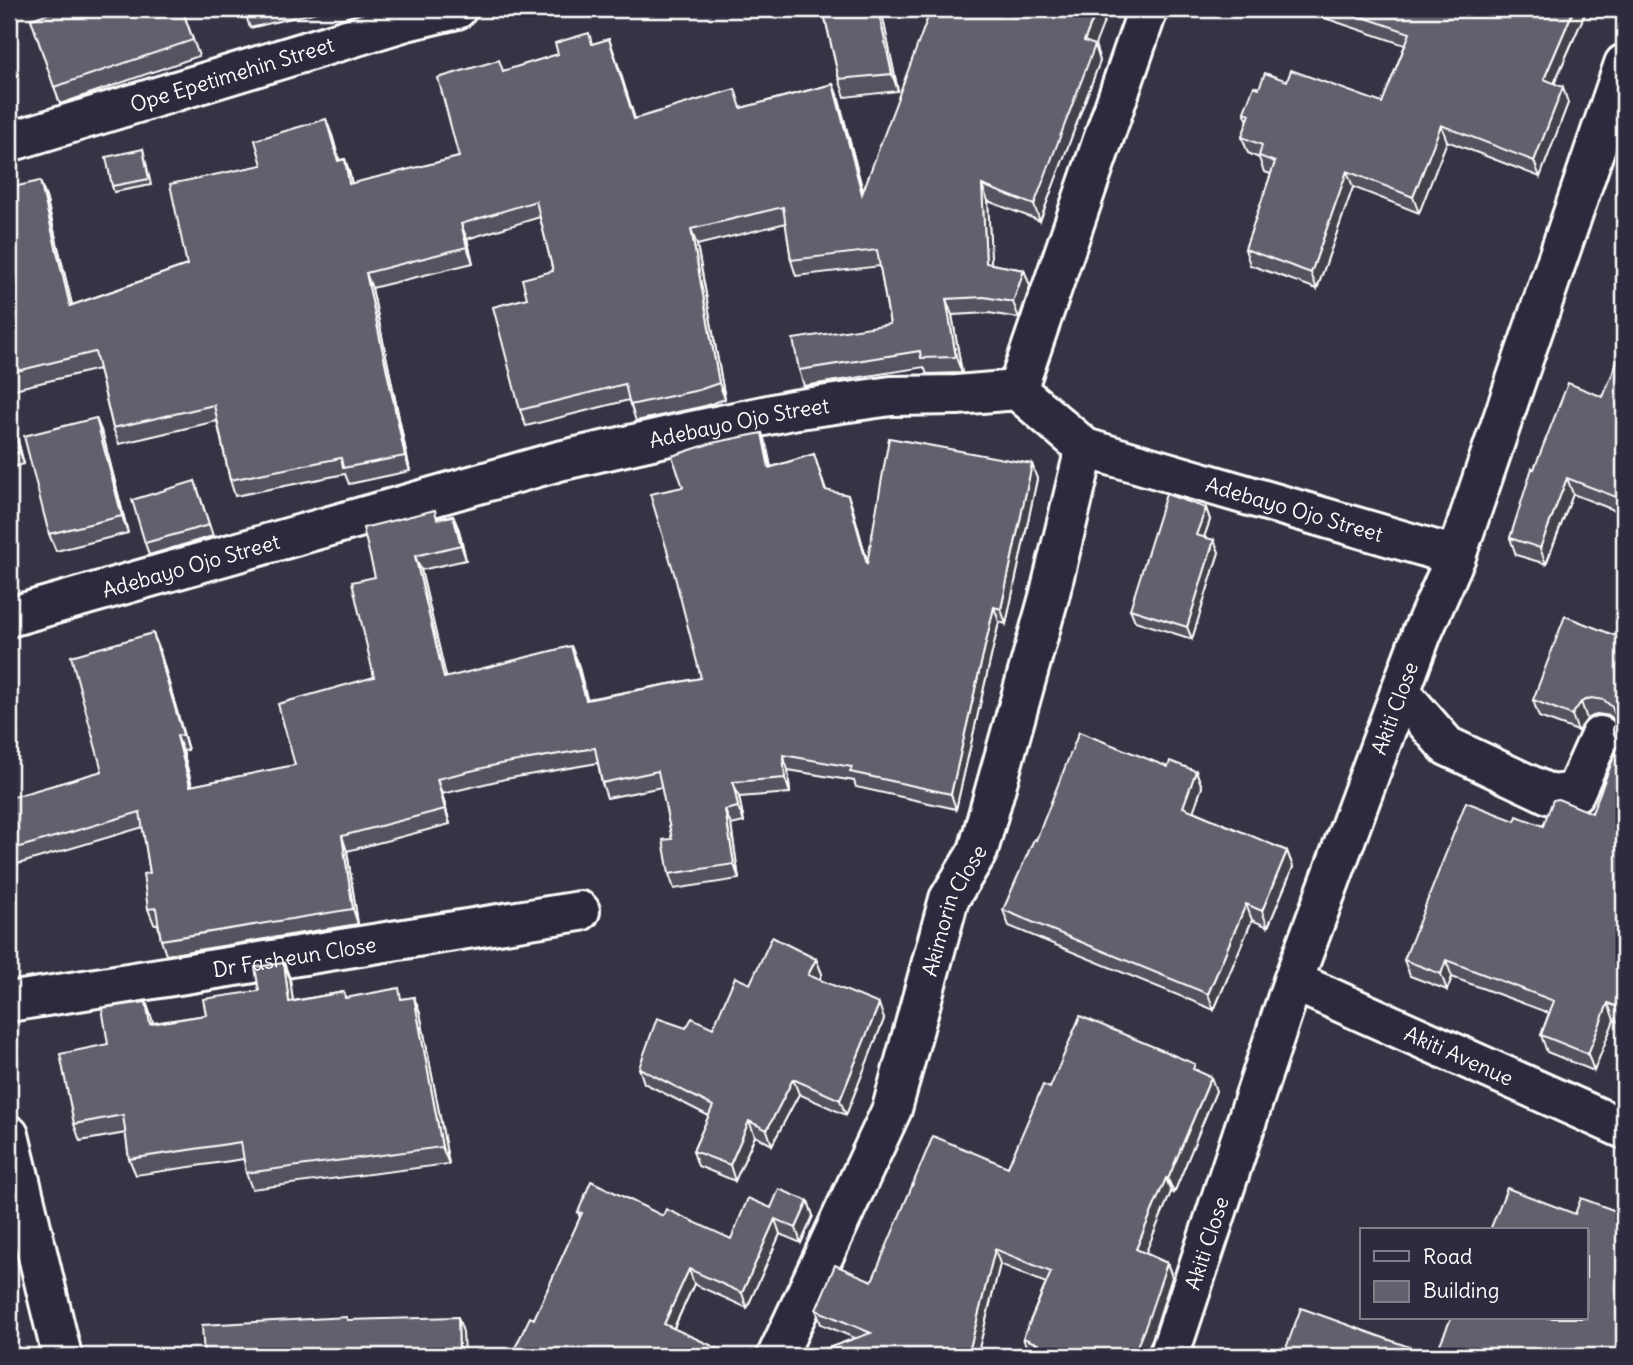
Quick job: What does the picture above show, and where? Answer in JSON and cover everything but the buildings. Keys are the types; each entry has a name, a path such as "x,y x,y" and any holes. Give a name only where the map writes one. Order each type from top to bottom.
{"street":[{"name":"Ope Epetimehin Street","path":"9,142 406,21 457,9"},
{"path":"1017,390 1148,9"},
{"name":"Akiti Close","path":"1169,1356 1293,981 1422,633 1456,556 1624,64"},
{"name":"Adebayo Ojo Street","path":"9,617 559,461 678,434 792,410 891,396 957,395 1017,390 1085,448 1456,556"},
{"name":"Akimorin Close","path":"777,1356 892,1109 949,899 978,851 1049,597 1085,448"},
{"path":"1400,692 1447,746 1551,794 1575,792 1600,736"},
{"name":"Dr Fasheun Close","path":"9,1002 580,911"},
{"name":"Akiti Avenue","path":"1293,981 1624,1129"},
{"path":"9,1135 62,1356"}]}
